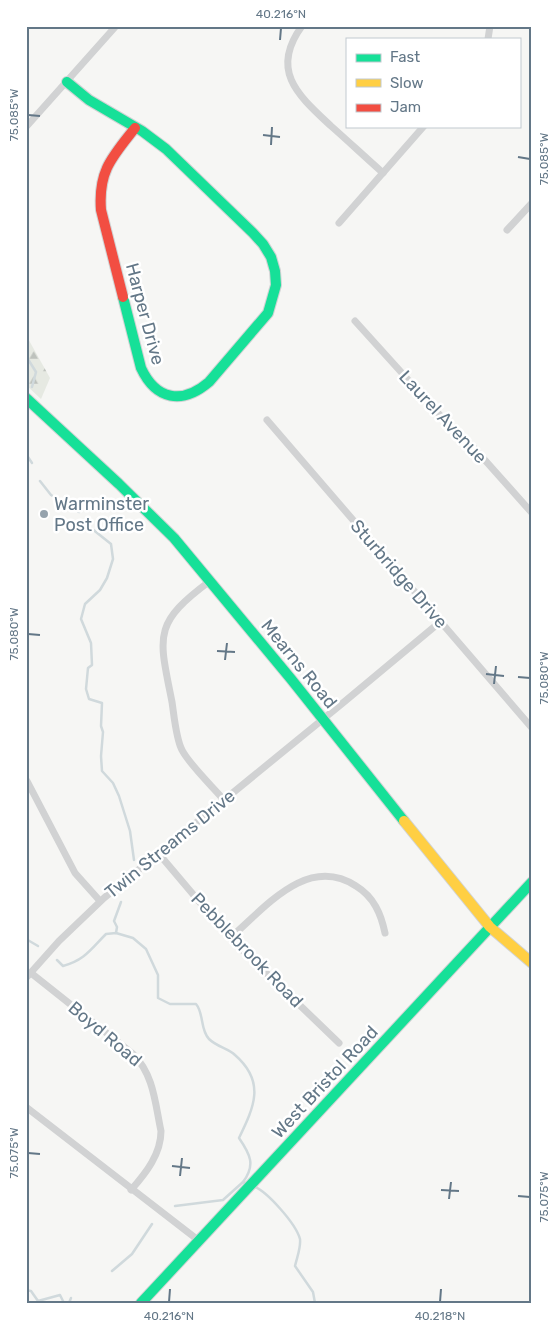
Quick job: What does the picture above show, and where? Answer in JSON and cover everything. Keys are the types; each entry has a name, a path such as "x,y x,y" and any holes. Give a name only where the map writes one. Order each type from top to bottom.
{"street":[{"path":"26,127 116,26"},
{"path":"302,26 293,40 289,54 288,65 293,86 307,104 383,173"},
{"name":"Harper Drive","path":"67,82 87,98 155,140 253,234 272,258 276,274 276,287 268,313 211,379 197,392 185,396 171,397 157,391 146,380 141,368 98,194 102,177 109,162 135,128"},
{"path":"339,222 422,128"},
{"path":"506,230 532,203"},
{"name":"Laurel Avenue","path":"355,321 532,513"},
{"name":"Mearns Road","path":"26,398 165,528 322,718 490,927 532,964"},
{"name":"Sturbridge Drive","path":"267,420 532,728"},
{"path":"210,581 173,613 164,632 162,653 181,748 224,800"},
{"name":"Twin Streams Drive","path":"28,975 100,901 440,622"},
{"path":"27,781 75,874 100,901"},
{"name":"Pebblebrook Road","path":"159,854 230,938 339,1043"},
{"path":"230,938 292,886 318,876 327,875 350,881 371,898 381,916 385,933"},
{"name":"West Bristol Road","path":"141,1303 532,882"},
{"name":"Boyd Road","path":"28,975 133,1054 146,1068 150,1077 161,1139 152,1164 131,1190"},
{"path":"26,1107 198,1240"}],"green space":[{"path":"26,335 50,378 41,399 26,385"}],"waterway":[{"path":"26,356 36,372 32,387"},
{"path":"26,454 32,463"},
{"path":"40,481 51,495 79,512"},
{"path":"91,528 111,544 113,559 107,578 100,590 85,604 81,619 91,643 92,665 88,668 86,689 89,699 102,703 102,771 113,783 119,796 130,831 134,860"},
{"path":"116,933 117,927 114,921 121,902"},
{"path":"57,960 63,966 77,961 106,934 116,933 133,938 146,949 158,975 158,998 170,1004 196,1004 206,1035 212,1042 232,1053 245,1065 254,1085 254,1095 249,1116 239,1138 249,1154 250,1160 249,1170 243,1182"},
{"path":"26,939 38,946"},
{"path":"175,1206 223,1200 243,1182 248,1184"},
{"path":"253,1186 266,1194 293,1225 300,1239 295,1266 313,1292 315,1303"},
{"path":"112,1271 132,1254 152,1224"},
{"path":"26,1290 31,1291 38,1301 60,1295 64,1303"},
{"path":"69,1303 71,1298"}],"traffic: fast":[{"path":"67,82 89,100 142,131 166,149 263,244 271,257 275,271 276,285 268,313 209,382 189,394 180,396 170,396 162,393 147,379 141,368 123,297"},
{"path":"26,398 174,538 291,679 404,821"},
{"path":"141,1303 532,882"}],"traffic: slow":[{"path":"404,821 490,927 532,963"}],"traffic: jam":[{"path":"123,297 101,210 101,196 104,175 108,165 135,128"}],"place":[{"name":"Warminster Post Office","path":"44,514"}]}
